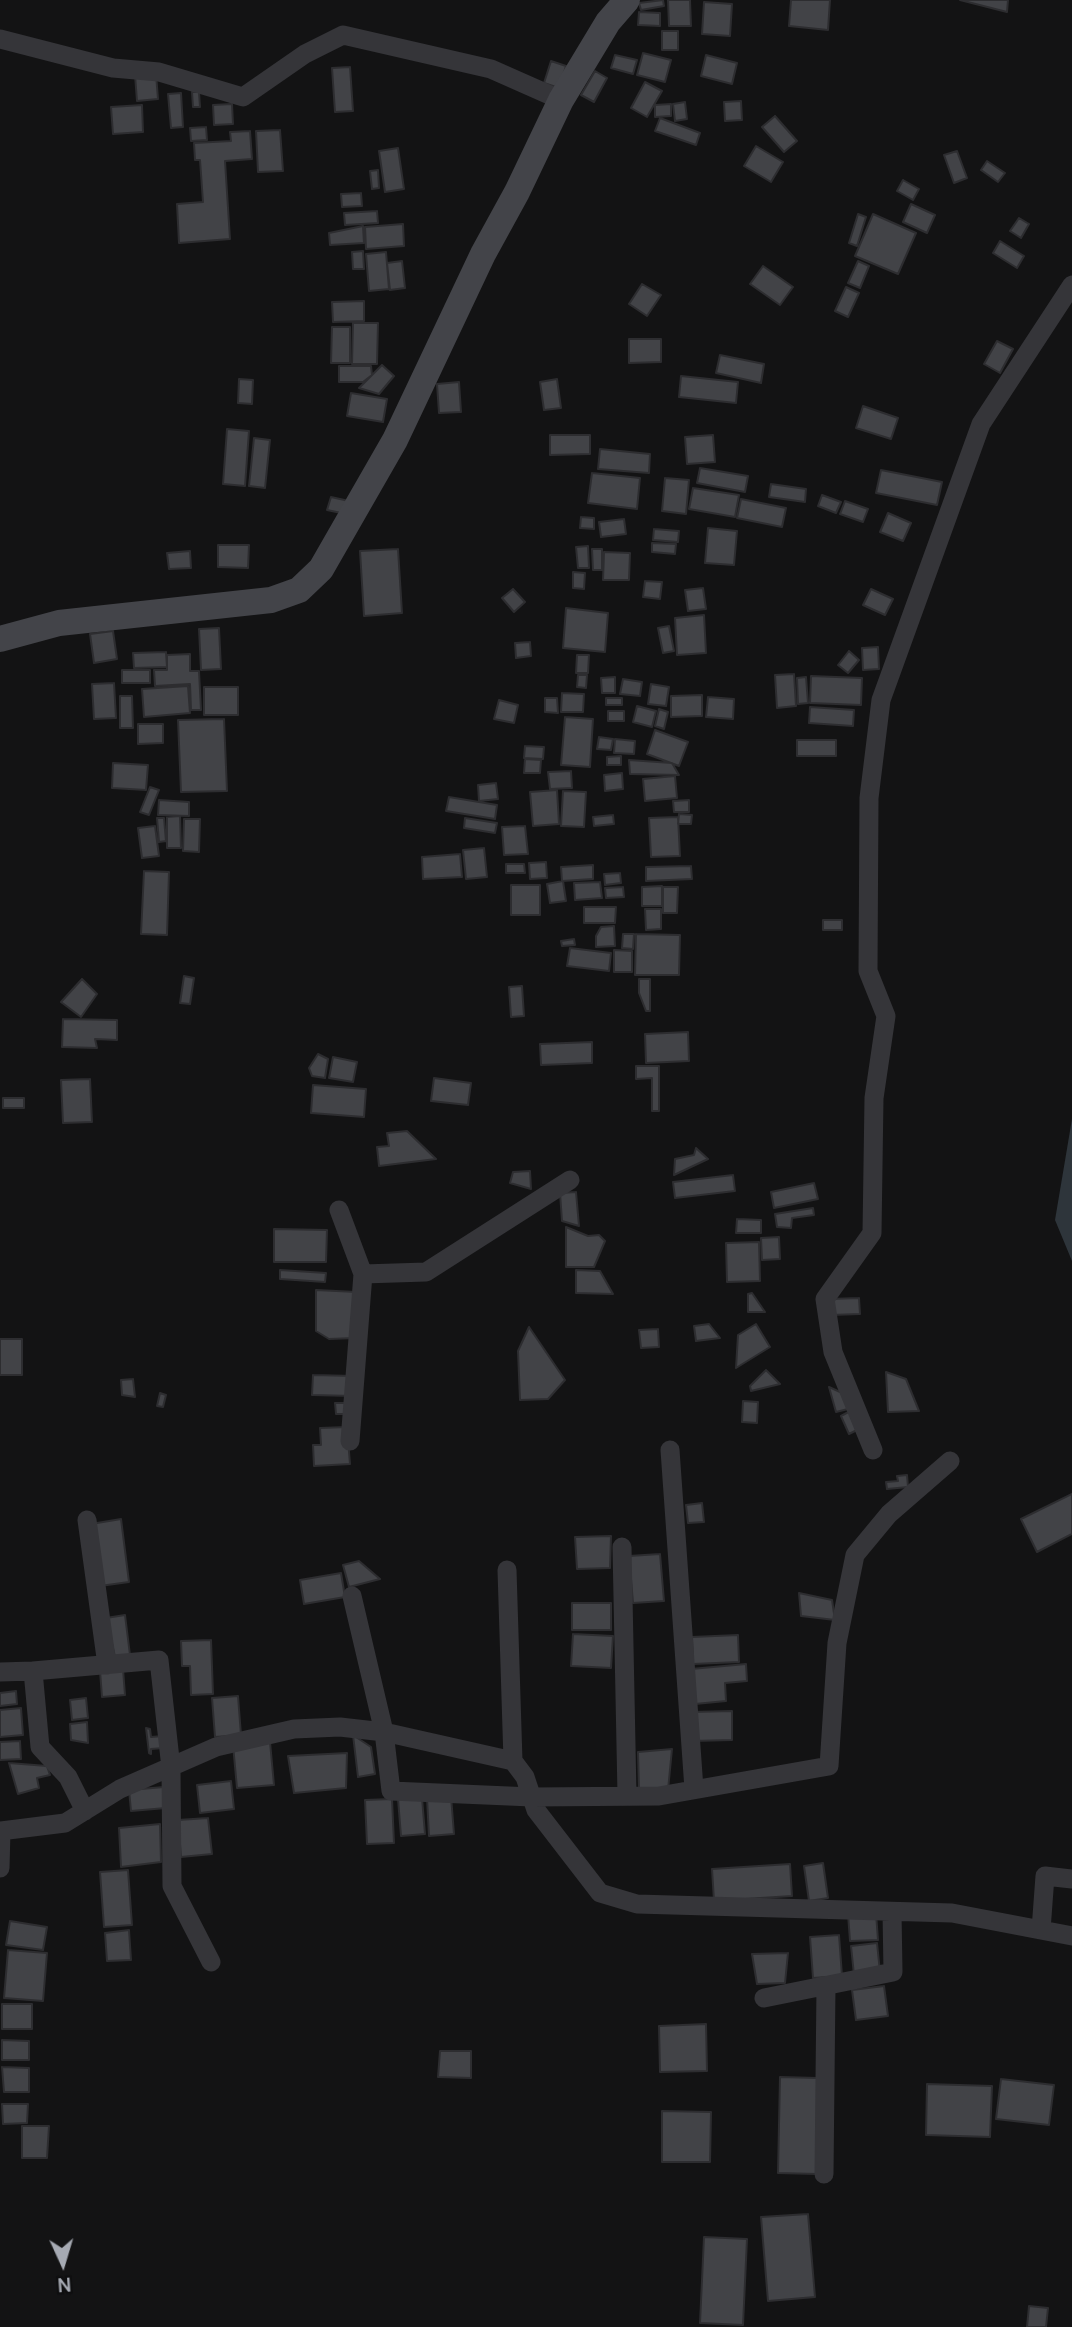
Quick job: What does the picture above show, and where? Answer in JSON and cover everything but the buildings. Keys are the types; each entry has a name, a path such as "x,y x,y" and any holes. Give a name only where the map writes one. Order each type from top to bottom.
{"main road":[{"path":"0,639 59,623 271,600 299,590 321,569 395,439 561,100 608,22 627,0"}],"street":[{"path":"0,39 113,68 159,72 243,96 305,54 343,35 491,69 561,100"},
{"path":"873,1450 833,1352 825,1299 872,1233 874,1098 886,1016 868,971 869,798 881,700 981,424 1072,285"},
{"path":"363,1274 426,1272 570,1180"},
{"path":"339,1210 363,1274 350,1441"},
{"path":"670,1450 694,1789"},
{"path":"352,1596 384,1732 391,1791 534,1804 627,1795 659,1796 829,1766 836,1643 855,1555 889,1514 950,1461"},
{"path":"87,1520 107,1665"},
{"path":"622,1547 627,1795"},
{"path":"507,1570 513,1762 525,1777 534,1804 600,1893 637,1904 952,1913 1072,1936"},
{"path":"0,1672 159,1660 171,1768 172,1886 211,1962"},
{"path":"33,1671 40,1747 68,1777 85,1811"},
{"path":"0,1867 0,1831 65,1823 120,1789 216,1747 294,1729 340,1727 384,1732 513,1762"},
{"path":"1041,1930 1045,1876 1072,1879"},
{"path":"764,1998 893,1972 892,1912"},
{"path":"824,2175 826,1986"}],"shaded area":[{"path":"1072,1119 1072,1261 1055,1220"}]}
